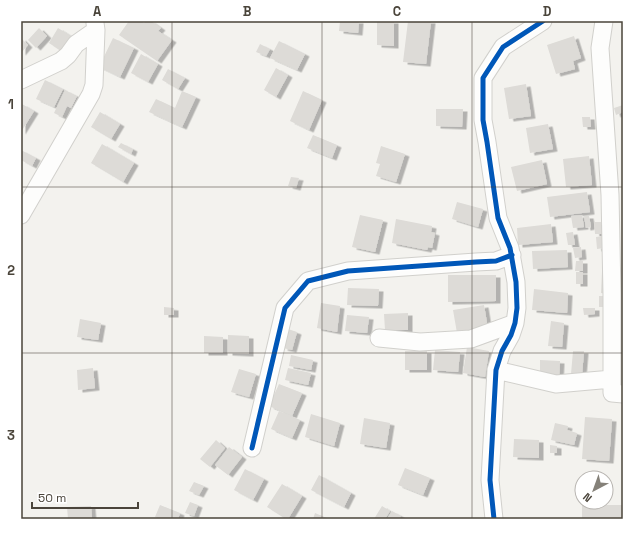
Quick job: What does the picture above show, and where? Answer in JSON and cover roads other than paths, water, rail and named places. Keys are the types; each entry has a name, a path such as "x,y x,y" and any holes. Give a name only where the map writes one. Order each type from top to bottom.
{"street":[{"path":"494,519 490,480 496,370 502,351 511,335 515,323 517,308 516,282 512,255 498,218 488,142 483,120 483,78 504,47 543,21"},
{"path":"604,21 600,48 617,293 612,393 623,394"},
{"path":"21,80 61,61 95,26"},
{"path":"21,215 91,94 94,85 95,26"},
{"path":"252,448 284,308 308,281 348,271 496,261 512,255"},
{"path":"379,338 420,342 471,339 515,323"},
{"path":"496,370 556,384 612,379"}]}
